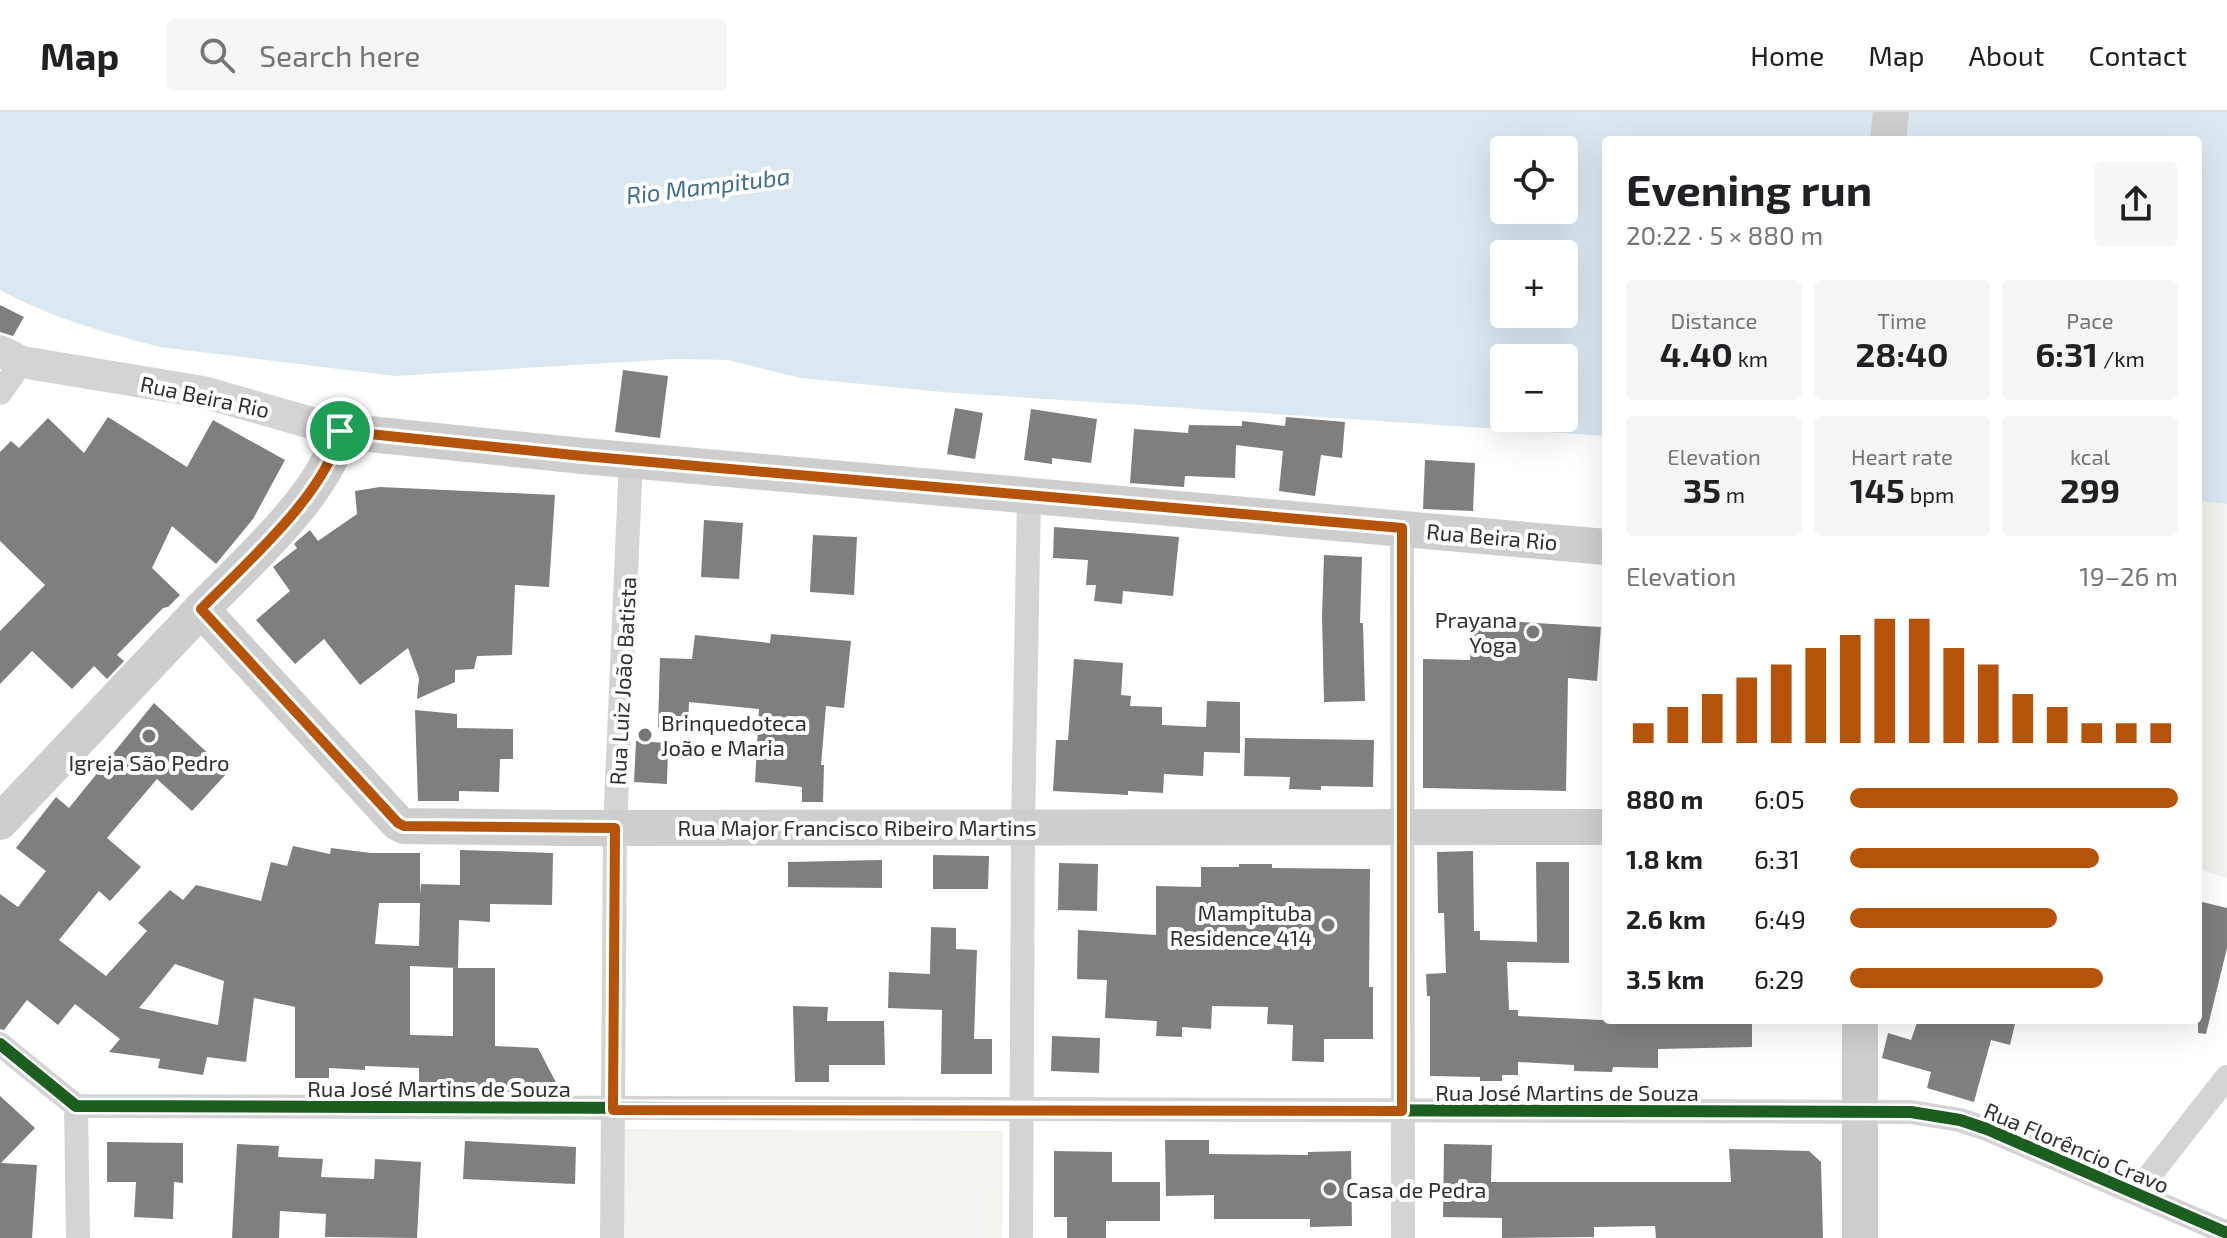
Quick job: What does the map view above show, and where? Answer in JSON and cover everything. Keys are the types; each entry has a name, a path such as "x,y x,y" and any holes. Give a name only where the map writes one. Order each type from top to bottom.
{"main road":[{"path":"1888,136 1891,112"},
{"path":"0,822 300,503 326,469 338,445 340,431"},
{"name":"Rua Beira Rio","path":"340,431 1602,547"},
{"name":"Rua Major Francisco Ribeiro Martins","path":"201,609 404,826 1602,827"},
{"path":"1860,1024 1860,1238"}],"street":[{"path":"0,393 11,356"},
{"name":"Rua Beira Rio","path":"11,356 203,392 340,431"},
{"name":"Rua Luiz João Batista","path":"612,1238 615,828 631,459"},
{"path":"1021,1238 1023,827 1029,495"},
{"path":"1402,528 1403,1238"},
{"path":"0,1044 76,1106 78,1238"},
{"path":"2136,1193 2227,1077"},
{"name":"Rua José Martins de Souza","path":"76,1106 1860,1112"},
{"name":"Rua Florêncio Cravo","path":"1860,1112 1911,1112 1960,1120 2022,1143 2227,1233"}],"shaded area":[{"path":"2202,501 2227,504 2227,878 2202,870"},
{"path":"618,1129 1003,1131 1002,1238 618,1238"}],"water":[{"name":"Rio Mampituba","path":"0,112 2227,112 2227,504 2202,501 2202,136 1602,136 1602,436 1546,432 1578,432 1578,344 1490,344 1490,428 942,392 801,378 728,360 674,359 395,376 160,347 78,323 0,290"}],"building":[{"path":"0,305 24,317 13,336 0,332"},
{"path":"623,370 668,376 660,438 615,432"},
{"path":"955,408 983,413 975,459 947,454"},
{"path":"1031,409 1097,419 1091,463 1052,458 1052,464 1024,460"},
{"path":"108,417 187,467 213,420 285,460 253,519 216,564 172,526 152,568 180,595 117,655 124,661 107,679 94,666 72,689 32,651 0,684 0,631 45,585 0,541 0,452 11,441 19,448 48,418 84,453"},
{"path":"1286,417 1345,422 1342,458 1321,455 1315,496 1279,491 1283,451 1236,445 1235,478 1185,476 1184,487 1130,483 1134,429 1188,433 1189,425 1242,426 1242,421 1285,426"},
{"path":"1425,460 1475,463 1473,511 1423,509"},
{"path":"380,487 555,495 549,587 515,585 512,655 477,656 474,669 455,670 455,682 417,699 419,678 408,648 360,685 324,639 295,664 256,620 290,591 273,567 297,548 294,544 310,530 318,541 357,514 355,491"},
{"path":"704,520 743,523 739,579 701,577"},
{"path":"1054,527 1179,537 1173,596 1123,591 1122,604 1094,601 1096,585 1086,585 1088,560 1053,558"},
{"path":"813,535 857,537 854,595 810,592"},
{"path":"1324,555 1362,557 1360,623 1363,623 1365,701 1324,702"},
{"path":"1474,619 1601,627 1597,681 1568,678 1566,791 1423,788 1423,659 1470,660"},
{"path":"771,634 851,641 844,708 826,706 821,765 824,765 823,802 802,802 802,787 755,782 759,709 689,702 688,728 658,727 660,658 692,659 695,635 770,643"},
{"path":"1074,659 1123,663 1121,695 1131,696 1130,706 1162,707 1162,725 1206,727 1207,701 1240,702 1240,753 1204,752 1203,776 1164,774 1163,793 1128,791 1128,795 1053,791 1056,740 1068,740"},
{"path":"154,703 228,772 192,811 157,779 107,838 141,867 110,901 99,891 59,940 106,976 147,931 138,923 170,890 183,900 196,885 261,901 271,862 287,866 293,846 330,854 331,848 371,853 420,853 420,894 421,884 460,885 460,850 553,853 552,905 490,904 490,922 459,920 458,968 495,968 495,1046 538,1048 561,1092 453,1092 453,1083 419,1082 419,1068 329,1068 329,1078 295,1078 295,1007 254,998 246,1062 207,1057 203,1075 158,1068 160,1059 109,1052 120,1039 75,1004 58,1025 27,1000 4,1030 0,1029 0,894 18,907 46,871 16,848 56,797 69,808","holes":["379,903 420,903 419,946 375,944","175,964 224,981 218,1025 139,1008","410,966 458,968 453,968 453,1036 410,1035"]},
{"path":"415,710 457,714 457,728 513,729 513,759 500,759 499,792 459,791 459,801 418,801"},
{"path":"1245,738 1374,740 1373,787 1289,789 1290,777 1244,776"},
{"path":"636,741 668,743 667,784 634,782"},
{"path":"1473,851 1474,931 1480,931 1480,940 1537,942 1536,862 1569,862 1569,963 1507,962 1509,1010 1518,1010 1518,1016 1602,1020 1602,1024 1752,1024 1752,1047 1658,1049 1658,1068 1613,1067 1612,1072 1574,1071 1574,1065 1518,1062 1518,1075 1502,1075 1502,1081 1480,1081 1480,1077 1430,1076 1430,996 1427,996 1426,974 1446,973 1444,913 1438,913 1437,852"},
{"path":"933,855 989,856 988,889 933,889"},
{"path":"882,860 882,888 788,887 788,862"},
{"path":"1059,863 1098,864 1097,911 1058,910"},
{"path":"1239,864 1272,864 1272,868 1370,869 1369,987 1373,987 1373,1039 1324,1039 1324,1062 1292,1061 1293,1025 1267,1024 1268,1007 1212,1006 1211,1029 1182,1027 1182,1037 1156,1036 1157,1021 1105,1018 1107,980 1077,979 1078,930 1156,935 1156,886 1201,887 1201,867 1239,867"},
{"path":"2202,902 2227,908 2227,948 2206,1034 2198,1033 2198,1024 2202,1024"},
{"path":"931,927 956,928 956,949 977,950 974,1039 992,1039 992,1074 941,1074 942,1010 888,1008 889,972 930,974"},
{"path":"793,1006 828,1007 827,1021 884,1021 885,1065 829,1065 829,1082 795,1082"},
{"path":"1917,1024 2015,1024 2010,1045 1991,1040 1974,1102 1927,1088 1931,1072 1882,1058 1888,1033 1911,1040"},
{"path":"1052,1036 1100,1038 1099,1073 1051,1071"},
{"path":"0,1096 35,1128 1,1163 37,1165 32,1238 0,1238"},
{"path":"1165,1140 1209,1140 1209,1154 1308,1155 1308,1152 1351,1151 1352,1226 1310,1227 1310,1219 1214,1219 1214,1195 1166,1196"},
{"path":"465,1141 576,1147 575,1184 463,1179"},
{"path":"107,1142 183,1143 183,1183 174,1182 173,1219 134,1217 136,1182 107,1182"},
{"path":"237,1144 279,1146 278,1157 323,1159 321,1177 374,1179 375,1159 421,1162 417,1238 325,1237 326,1214 280,1211 279,1238 232,1238"},
{"path":"1444,1144 1492,1145 1491,1182 1731,1182 1729,1149 1809,1151 1821,1162 1823,1238 1656,1238 1655,1226 1594,1227 1594,1237 1502,1238 1502,1218 1443,1217"},
{"path":"1054,1151 1112,1152 1112,1182 1160,1182 1160,1221 1106,1221 1106,1238 1067,1238 1067,1217 1054,1217"}],"cycle path":[{"path":"0,1044 76,1106 1911,1112 1960,1120 1987,1129 2227,1233"}],"place":[{"name":"Prayana Yoga","path":"1533,632"},
{"name":"Brinquedoteca João e Maria","path":"645,735"},
{"name":"Igreja São Pedro","path":"149,736"},
{"name":"Mampituba Residence 414","path":"1328,925"},
{"name":"Casa de Pedra","path":"1330,1189"}],"route":[{"path":"340,431 583,456 1402,528 1402,1111 613,1110 615,828 404,826 398,823 201,609 300,503 326,469 338,445 340,431"}]}
